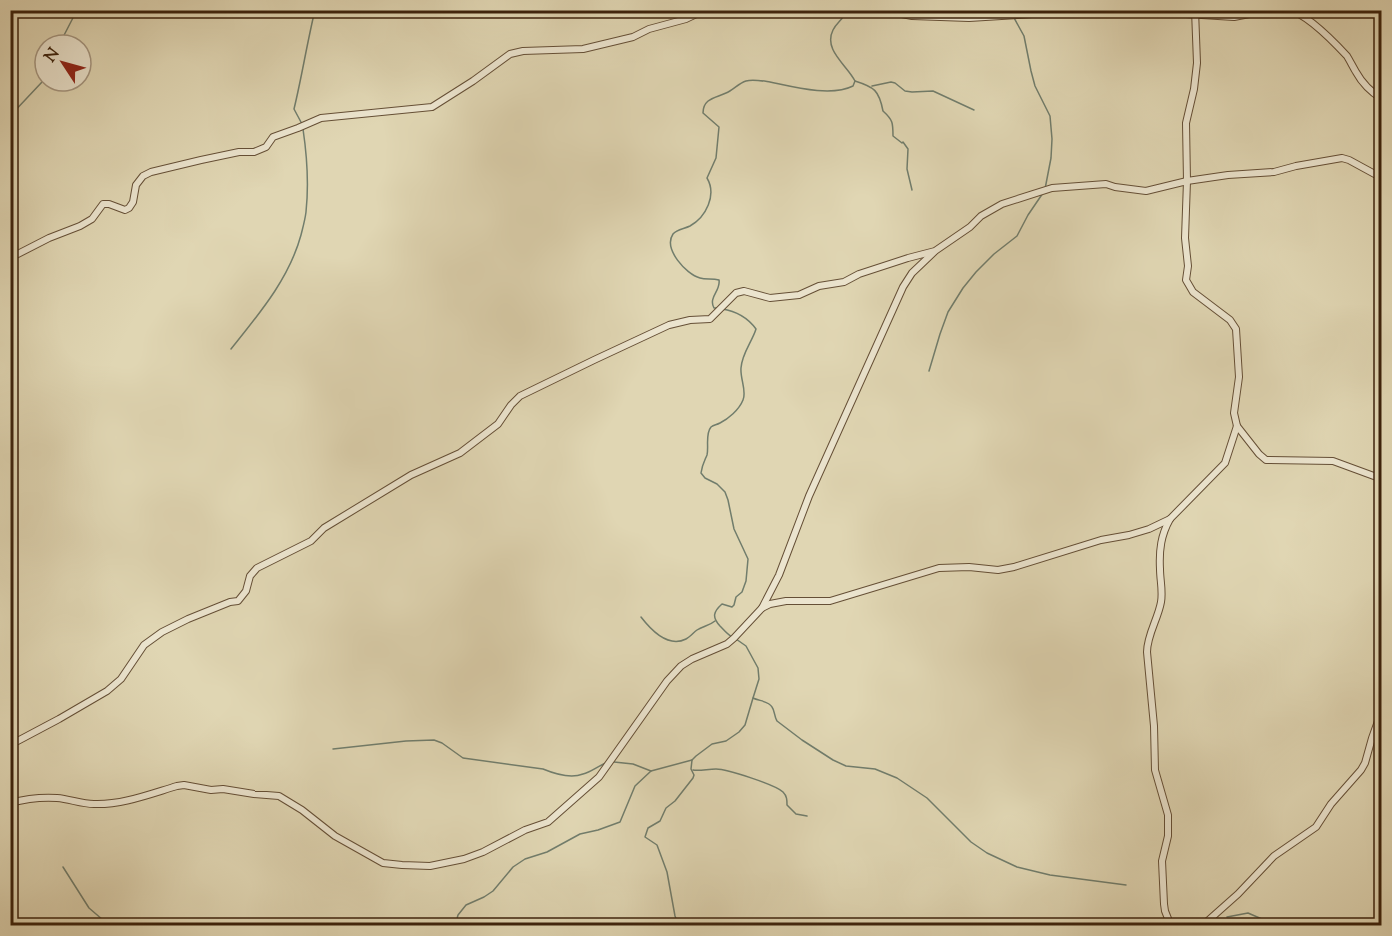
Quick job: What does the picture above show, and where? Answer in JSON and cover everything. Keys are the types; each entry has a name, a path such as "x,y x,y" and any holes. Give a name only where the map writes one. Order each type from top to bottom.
{"street":[{"path":"10,258 49,238 80,226 92,219 103,204 125,210 129,208 136,185 143,176 151,172 239,152 254,152 266,147 273,136 321,118 432,107 510,54 523,51 583,49 633,37 649,29 686,19 705,10"},
{"path":"882,10 912,16 969,18 1081,11 1195,13 1234,17 1270,10"},
{"path":"1289,10 1306,18 1348,57 1371,92 1382,99"},
{"path":"1195,13 1197,63 1186,123 1185,238 1188,266 1186,280 1193,292 1230,320 1236,329 1239,377 1234,413 1237,426 1266,460 1333,461 1382,479"},
{"path":"10,803 25,799 58,798 86,804 117,803 184,785 212,790 223,789 279,796 302,810 335,836 383,863 430,866 464,859 483,852 525,830 548,822 599,777 667,681 681,666 692,658 728,644 762,608 779,574 809,496 903,287 912,273 935,251 981,216 1002,204 1052,188 1106,184 1146,190 1228,175 1274,172 1342,158 1382,178"},
{"path":"10,745 106,691 121,679 144,645 162,632 188,619 238,601 246,591 250,576 257,568 311,541 324,528 411,475 460,453 498,424 520,396 669,325 690,320 710,319 736,293 744,291 770,298 799,295 819,286 843,282 859,274 935,251"},
{"path":"1171,926 1164,904 1162,861 1168,836 1168,815 1155,770 1147,644 1161,602 1160,568 1164,530 1170,519 1225,463 1237,426"},
{"path":"762,608 770,604 786,602 830,601 939,568 969,567 998,570 1014,567 1101,540 1149,529 1170,519"},
{"path":"1202,926 1238,894 1274,856 1316,827 1331,804 1365,763 1382,710"}],"waterway":[{"path":"65,33 77,10"},
{"path":"302,124 294,109 315,10"},
{"path":"717,308 714,308 713,297 719,280 700,278 688,272 671,247 673,234 696,222 705,211 710,198 711,191 707,178 716,158 719,127 703,113 705,104 749,80 823,91 834,91 853,86 855,81 833,51 831,44 833,30 847,10"},
{"path":"1013,16 1024,36 1035,86 1050,116 1051,158 1045,189"},
{"path":"855,81 875,90 880,98 883,111 892,122 893,136 903,142 908,149 907,169 912,190"},
{"path":"872,86 891,82 905,91 933,91 974,110"},
{"path":"10,116 33,92"},
{"path":"231,349 281,281 296,251 306,215 306,160 303,129"},
{"path":"929,371 948,312 963,288 994,254 1017,236 1043,193"},
{"path":"722,309 741,316 756,329 742,363 743,400 733,414 709,430 707,455 701,473 725,492 734,529 748,559 746,581 742,592 736,597 732,607 722,604 715,615 717,623 732,637"},
{"path":"10,343 10,348"},
{"path":"641,617 660,636 673,641 686,639 697,630 715,621"},
{"path":"679,926 667,872 657,845 645,837 648,828 660,821 666,808 675,801 693,778 692,760 712,744 726,741 745,725 759,679 758,668 746,646 736,639"},
{"path":"753,698 769,703 777,721 833,760 846,766 875,769 897,778 927,798 971,842 987,853 1017,867 1050,875 1126,885"},
{"path":"333,749 434,740 463,758 543,769 568,776 586,773 606,763"},
{"path":"455,926 458,915 466,905 493,891 513,867 525,859 547,852 580,834 620,822 635,786 651,771 692,760"},
{"path":"614,762 633,764 651,771"},
{"path":"693,770 722,770 771,785 784,794 787,805 796,814 807,816"},
{"path":"63,867 89,908 110,926"},
{"path":"1227,917 1248,913 1278,926"}]}
